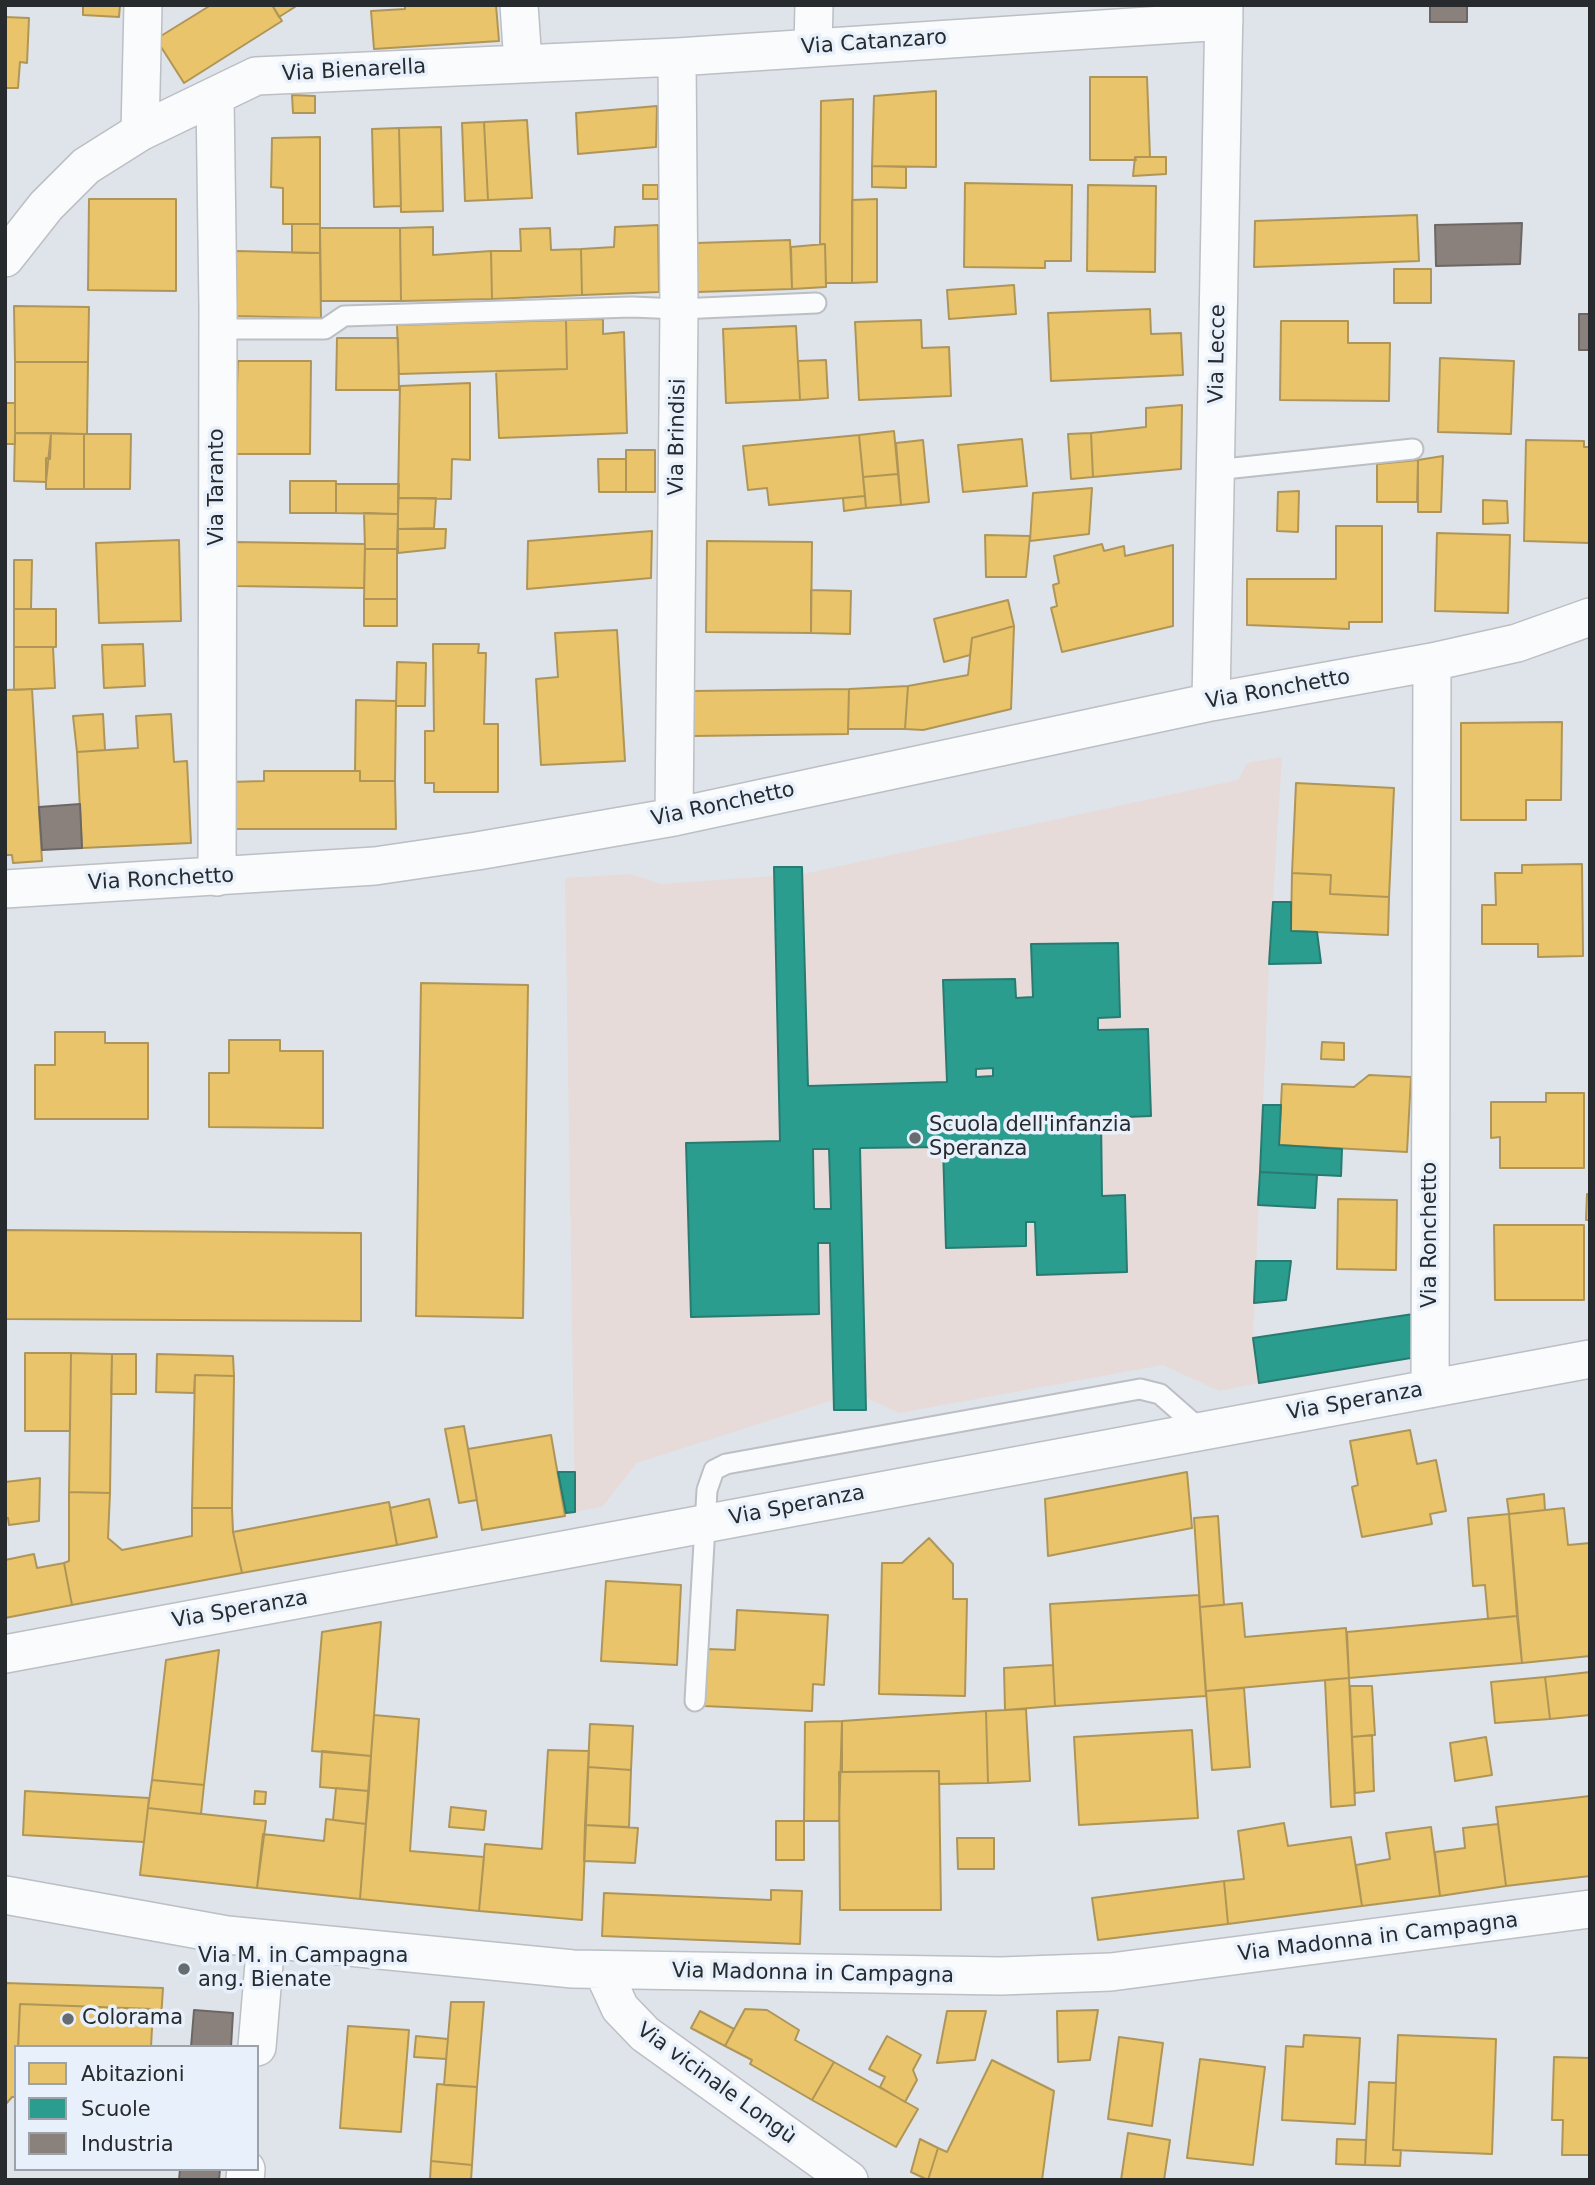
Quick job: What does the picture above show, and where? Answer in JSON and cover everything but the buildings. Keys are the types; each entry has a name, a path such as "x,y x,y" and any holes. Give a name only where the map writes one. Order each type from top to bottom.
{"street":[{"path":"139,132 143,5"},
{"path":"519,5 523,63"},
{"path":"813,47 814,5"},
{"name":"Via Catanzaro","path":"523,63 677,57 1224,13"},
{"name":"Via Lecce","path":"1211,702 1224,13"},
{"name":"Via Brindisi","path":"674,817 679,310 677,57"},
{"name":"Via Bienarella","path":"5,258 64,186 110,148 256,76 523,63"},
{"name":"Via Taranto","path":"215,97 218,328 217,877"},
{"name":"Via Ronchetto","path":"5,889 404,863 674,817 1211,702 1432,662 1517,643 1590,617"},
{"name":"Via Ronchetto","path":"1430,1389 1432,662"},
{"name":"Via Speranza","path":"5,1654 1590,1359"},
{"name":"Via Madonna in Campagna","path":"5,1882 21,1897 266,1940 603,1971 1083,1975 1590,1909"},
{"path":"257,2045 266,1940"},
{"name":"Via vicinale Longù","path":"603,1971 613,1998 645,2034 849,2180"}],"lane":[{"path":"218,328 325,329 344,316 632,307 679,310 816,303"},
{"path":"1215,470 1413,449"},
{"path":"695,1701 710,1478 715,1470 726,1464 1140,1389 1160,1394 1201,1430"}],"shaded area":[{"name":"Scuola dell'infanzia Speranza","path":"1282,757 1269,964 1253,1338 1259,1383 1219,1391 1163,1365 899,1413 867,1398 866,1410 834,1410 833,1400 637,1463 602,1507 575,1512 565,878 631,874 661,884 773,876 774,867 802,867 803,874 1238,780 1247,763"}],"place":[{"name":"Scuola dell'infanzia Speranza","path":"915,1138"},
{"name":"Via M. in Campagna ang. Bienate","path":"184,1969"},
{"name":"Colorama","path":"68,2019"}]}
